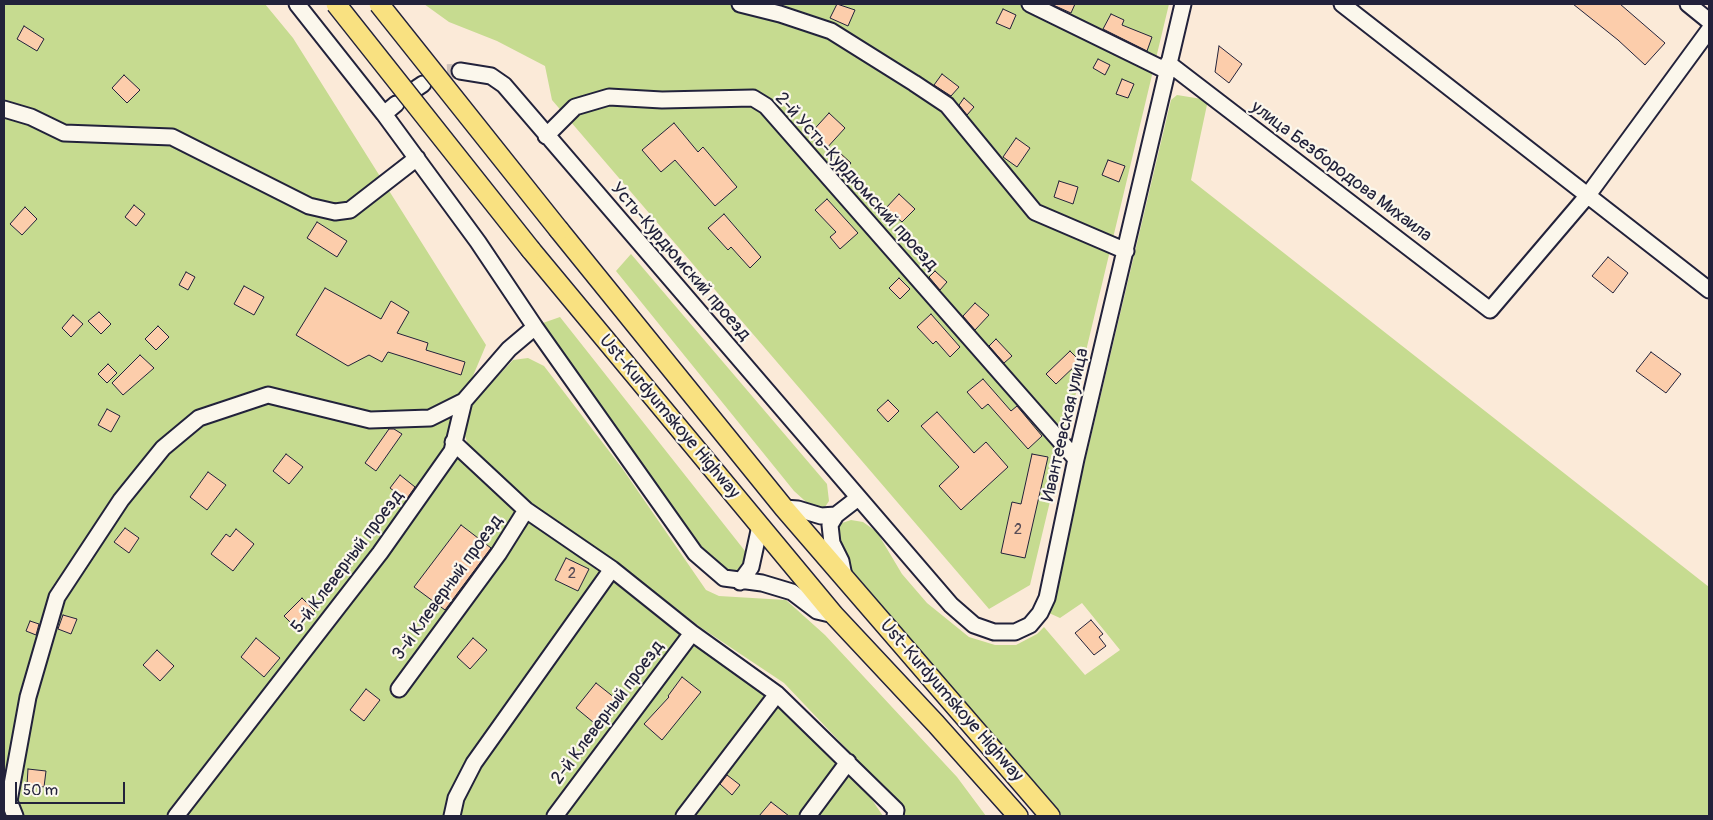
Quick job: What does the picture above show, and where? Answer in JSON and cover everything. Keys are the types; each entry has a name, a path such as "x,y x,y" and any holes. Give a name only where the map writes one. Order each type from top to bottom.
{"main road":[{"name":"Ust-Kurdyumskoye Highway","path":"336,4 531,250 834,615 936,724 1018,816"},
{"name":"Ust-Kurdyumskoye Highway","path":"379,4 784,508 1050,816"}],"street":[{"path":"297,4 390,109 416,158 478,242 535,327 695,553 724,578 740,582 762,583 792,592 817,611 834,615"},
{"path":"740,4 780,14 831,32 947,104 1034,212 1126,251"},
{"name":"улица Безбородова Михаила","path":"1030,4 1167,67 1490,310 1588,195"},
{"name":"Ивантеевская улица","path":"858,498 950,604 974,625 994,632 1015,632 1030,625 1040,613 1047,598 1076,459 1183,4"},
{"path":"1342,4 1709,290"},
{"path":"1688,4 1709,21"},
{"path":"1588,195 1709,30"},
{"name":"Усть-Курдюмский проезд","path":"460,70 491,76 504,85 858,498"},
{"name":"2-й Усть-Курдюмский проезд","path":"546,136 575,107 609,97 662,100 753,98 766,106 1076,459"},
{"path":"4,109 31,117 64,133 172,138 309,206 335,212 350,210 416,158"},
{"name":"5-й Клеверный проезд","path":"176,816 380,553 452,451 464,401 509,349 535,327"},
{"path":"15,816 9,801 28,697 57,597 121,500 163,448 199,418 268,395 370,420 430,418 464,401"},
{"path":"453,442 526,510 612,568 692,633 777,694 896,810 895,816"},
{"path":"844,576 841,560 832,543 830,525 836,515 858,498"},
{"path":"784,508 820,516 836,515"},
{"name":"3-й Клеверный проезд","path":"398,689 499,553 526,510"},
{"path":"740,582 751,567 760,526"},
{"path":"452,816 456,798 474,764 612,568"},
{"name":"2-й Клеверный проезд","path":"555,816 692,633"},
{"path":"684,816 777,694"},
{"path":"808,816 848,762"}],"green space":[{"path":"4,4 265,4 293,38 486,345 444,445 779,706 862,785 883,816 4,816"},
{"path":"424,4 1169,4 1030,585 989,609 552,100 545,66 497,41 449,22"},
{"path":"1177,95 1208,100 1191,180 1709,587 1709,816 1062,816 844,560 836,529 842,523 851,520 863,522 877,532 902,574 927,603 969,637 995,645 1016,645 1037,634 1044,627 1085,675 1120,650 1082,603 1060,618 1049,613 1171,100"},
{"path":"631,254 827,484 829,501 825,507 814,509 794,491 616,271"},
{"path":"560,317 745,551 748,560 738,571 730,572 702,550 540,324"},
{"path":"528,358 544,366 622,468 706,590 719,596 786,600 825,635 957,777 986,816 901,816 902,807 784,683 700,627 615,561 530,504 468,445 465,436 469,407 513,360"}],"building":[{"path":"837,4 855,10 848,26 830,18"},
{"path":"1051,4 1075,4 1071,13"},
{"path":"1573,4 1620,4 1665,43 1645,65 1618,40"},
{"path":"1003,9 1016,15 1010,29 996,23"},
{"path":"1111,14 1124,20 1122,25 1152,37 1147,51 1103,29"},
{"path":"24,26 44,39 37,51 17,39"},
{"path":"1219,46 1242,64 1229,83 1215,72"},
{"path":"1098,59 1110,65 1105,75 1093,68"},
{"path":"942,74 959,87 951,96 934,85"},
{"path":"124,75 140,90 127,103 112,88"},
{"path":"1122,79 1134,84 1128,98 1116,94"},
{"path":"964,98 974,107 967,115 959,105"},
{"path":"829,113 845,128 825,150 809,135"},
{"path":"674,123 698,152 703,147 737,187 715,206 675,160 661,172 642,150"},
{"path":"1016,138 1030,148 1017,167 1003,157"},
{"path":"840,153 851,163 840,176 830,164"},
{"path":"1108,160 1125,166 1119,182 1102,175"},
{"path":"1059,181 1078,187 1073,204 1054,197"},
{"path":"899,194 915,209 902,222 886,208"},
{"path":"827,199 858,233 840,249 830,237 836,232 815,210"},
{"path":"134,205 145,214 136,226 125,217"},
{"path":"25,207 37,219 22,235 10,224"},
{"path":"724,214 761,257 750,268 731,247 728,250 708,228"},
{"path":"317,222 347,241 337,257 307,238"},
{"path":"1608,257 1628,273 1613,293 1592,276"},
{"path":"935,271 947,282 940,290 929,277"},
{"path":"186,272 195,277 188,290 179,285"},
{"path":"899,278 910,289 900,299 889,288"},
{"path":"244,286 264,297 254,315 234,304"},
{"path":"325,288 381,319 391,301 409,312 397,333 428,343 426,350 465,362 461,375 388,352 382,362 369,355 348,366 296,335"},
{"path":"975,303 989,315 975,330 963,316"},
{"path":"99,312 111,324 101,334 88,321"},
{"path":"931,314 960,347 950,357 936,341 933,344 917,327"},
{"path":"73,315 83,324 71,337 62,328"},
{"path":"158,326 169,337 156,350 145,339"},
{"path":"996,339 1012,356 1004,363 989,346"},
{"path":"1070,351 1080,361 1056,384 1046,374"},
{"path":"1651,352 1681,374 1666,393 1636,371"},
{"path":"140,355 154,368 123,395 112,383"},
{"path":"108,364 117,373 107,383 98,374"},
{"path":"983,379 1011,411 1017,406 1042,436 1028,449 988,404 982,409 967,392"},
{"path":"888,400 899,411 888,422 877,410"},
{"path":"107,409 120,416 111,432 98,425"},
{"path":"937,412 974,453 986,442 1008,467 961,510 939,486 959,467 921,426"},
{"path":"389,429 394,429 402,434 376,471 365,463"},
{"path":"286,454 303,467 289,484 273,471"},
{"path":"1032,454 1048,457 1025,558 1001,553 1012,502 1021,504"},
{"path":"208,472 226,485 207,510 190,497"},
{"path":"400,475 415,487 406,500 390,488"},
{"path":"461,525 491,548 445,610 414,587"},
{"path":"125,528 139,538 129,553 114,542"},
{"path":"236,529 254,544 233,571 211,554 226,534 230,537"},
{"path":"566,558 589,569 578,591 555,580"},
{"path":"302,598 315,611 297,629 284,616"},
{"path":"63,615 77,619 71,634 58,629"},
{"path":"1091,620 1103,634 1099,637 1106,646 1094,655 1075,633"},
{"path":"30,621 39,624 36,635 26,631"},
{"path":"256,638 280,658 264,677 241,657"},
{"path":"473,638 487,650 470,669 457,657"},
{"path":"157,650 174,666 160,681 143,665"},
{"path":"682,677 701,692 662,740 644,724 669,697"},
{"path":"596,683 620,702 599,727 576,708"},
{"path":"366,689 380,700 364,721 350,710"},
{"path":"28,769 46,771 44,787 27,785"},
{"path":"727,775 740,785 732,795 720,784"},
{"path":"771,802 789,816 759,816"}],"tunnel":[{"path":"427,82 443,72 460,71"}]}
